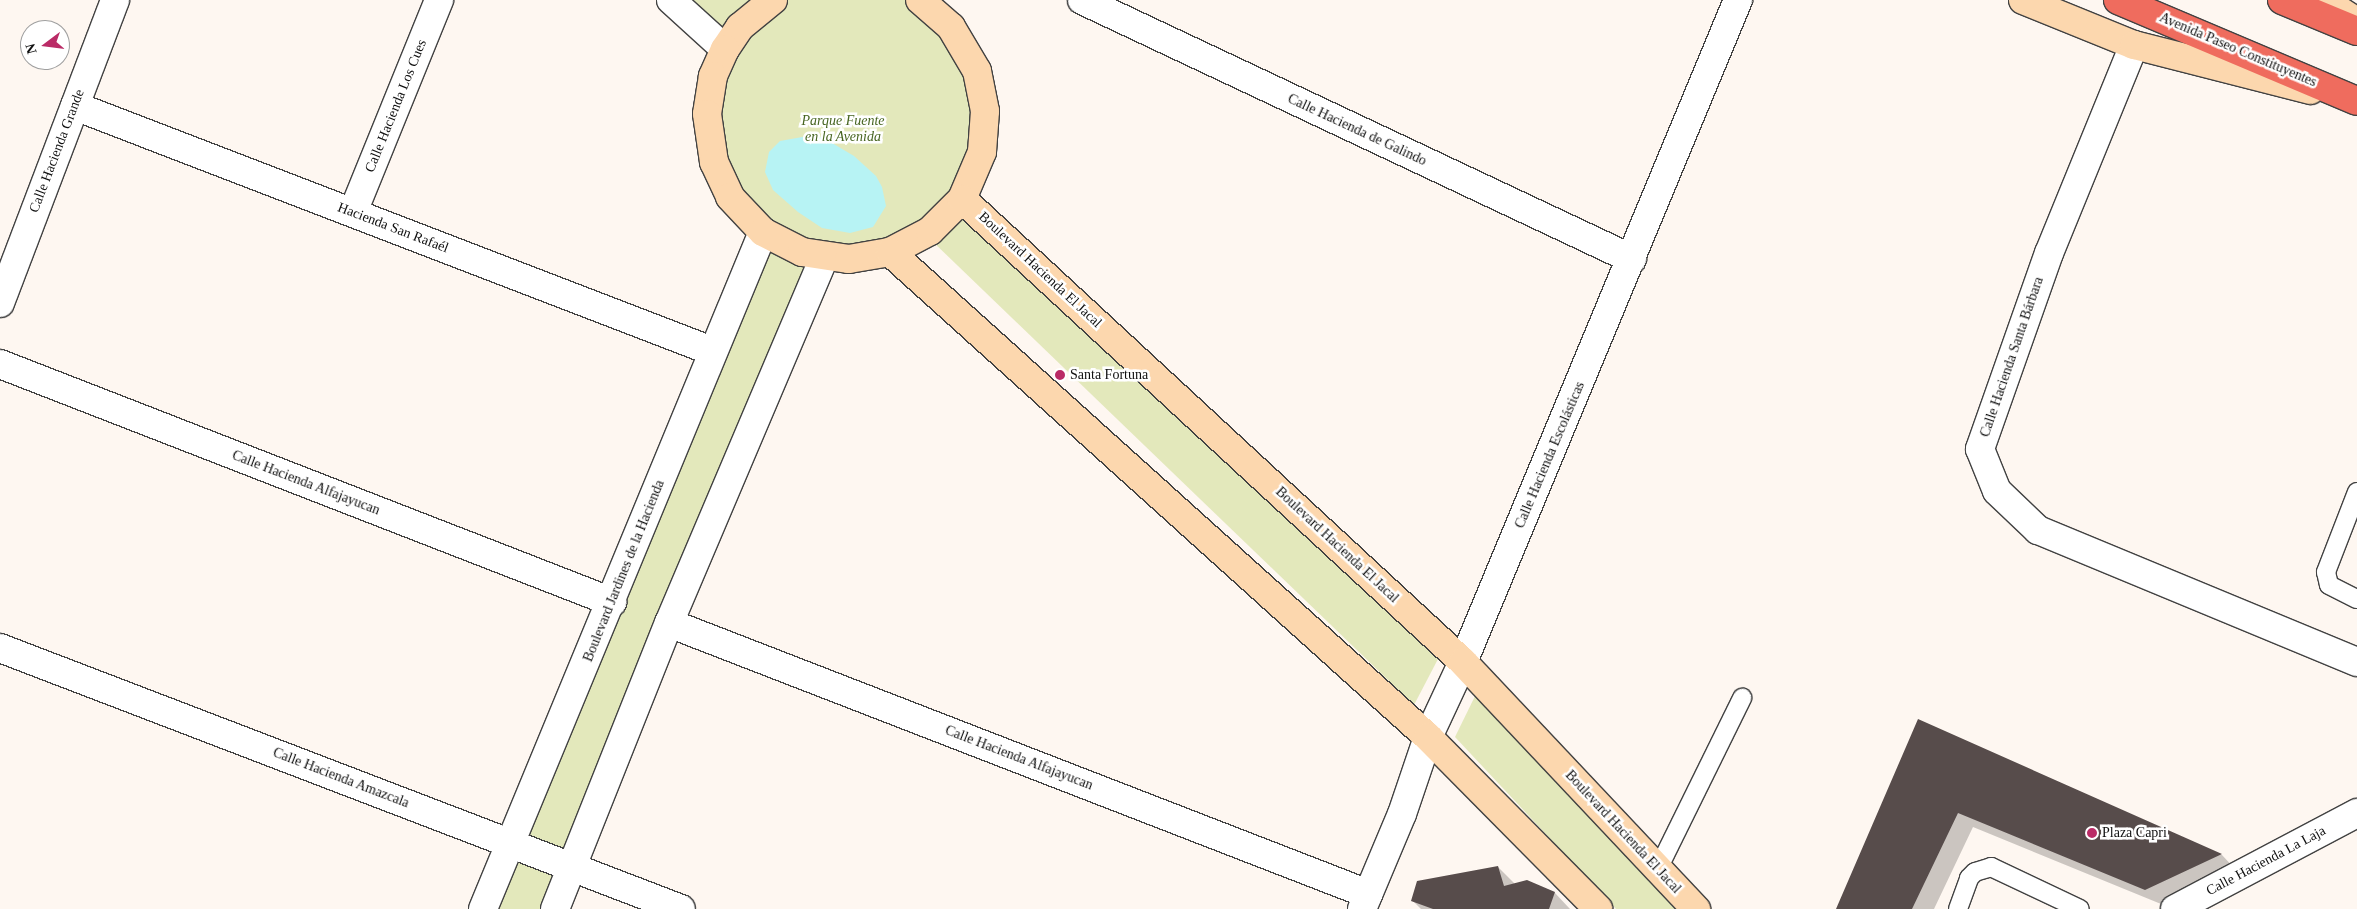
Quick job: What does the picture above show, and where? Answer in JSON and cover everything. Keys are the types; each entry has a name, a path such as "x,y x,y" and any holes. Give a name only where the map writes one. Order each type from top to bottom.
{"highway":[{"name":"Avenida Paseo Constituyentes","path":"2118,0 2357,101"},
{"path":"2282,0 2357,31"}],"main road":[{"path":"773,0 747,21 725,49 709,95 709,143 725,188 742,212 763,232 792,248 824,258 866,258 890,252 930,231 962,198 982,152 984,101 968,52 951,27 926,2"},
{"path":"2023,0 2134,45 2357,101"},
{"path":"2323,0 2357,22"},
{"name":"Boulevard Hacienda El Jacal","path":"962,198 1463,662 1696,909"},
{"path":"890,252 1428,737 1598,909"}],"street":[{"name":"Calle Hacienda Grande","path":"0,303 115,0"},
{"name":"Calle Hacienda Los Cues","path":"353,212 439,0"},
{"path":"671,0 725,49"},
{"name":"Calle Hacienda de Galindo","path":"1082,0 1632,259"},
{"name":"Calle Hacienda Escolásticas","path":"1365,901 1402,814 1428,737 1463,662 1738,0"},
{"name":"Calle Hacienda Santa Bárbara","path":"2134,45 2049,253 1980,450 1997,491 2038,530 2357,662"},
{"name":"Hacienda San Rafaél","path":"75,106 712,351"},
{"name":"Boulevard Jardines de la Hacienda","path":"483,909 612,602 712,351 763,232"},
{"path":"555,909 669,623 824,258"},
{"name":"Calle Hacienda Alfajayucan","path":"0,364 612,602"},
{"name":"Calle Hacienda Alfajayucan","path":"669,623 1365,901"},
{"name":"Calle Hacienda Amazcala","path":"0,648 511,842 681,909"},
{"name":"Calle Hacienda La Laja","path":"2175,909 2357,813"}],"lane":[{"path":"2357,492 2326,572 2329,585 2357,599"},
{"path":"1658,869 1674,844 1742,698"},
{"path":"1958,909 1969,878 1975,872 1991,867 2080,909"}],"green space":[{"path":"682,0 760,0 718,33"},
{"name":"Parque Fuente en la Avenida","path":"775,0 920,0 947,23 985,132 947,216 841,259 736,205 711,85"},
{"path":"962,213 1438,659 1414,705 930,239"},
{"path":"764,243 811,260 547,909 495,909"},
{"path":"1478,690 1681,909 1616,909 1455,737"}],"water":[{"path":"808,136 822,137 854,156 876,176 882,187 886,206 873,227 850,233 822,228 798,212 773,190 765,172 769,152 780,141"}],"building":[{"name":"Plaza Capri","path":"1918,719 2222,854 2145,890 1958,813 1912,909 1836,909"},
{"path":"1498,866 1504,886 1527,880 1555,892 1549,909 1433,909 1411,901 1417,881"}],"place":[{"name":"Santa Fortuna","path":"1060,375"},
{"name":"Plaza Capri","path":"2092,833"}]}
